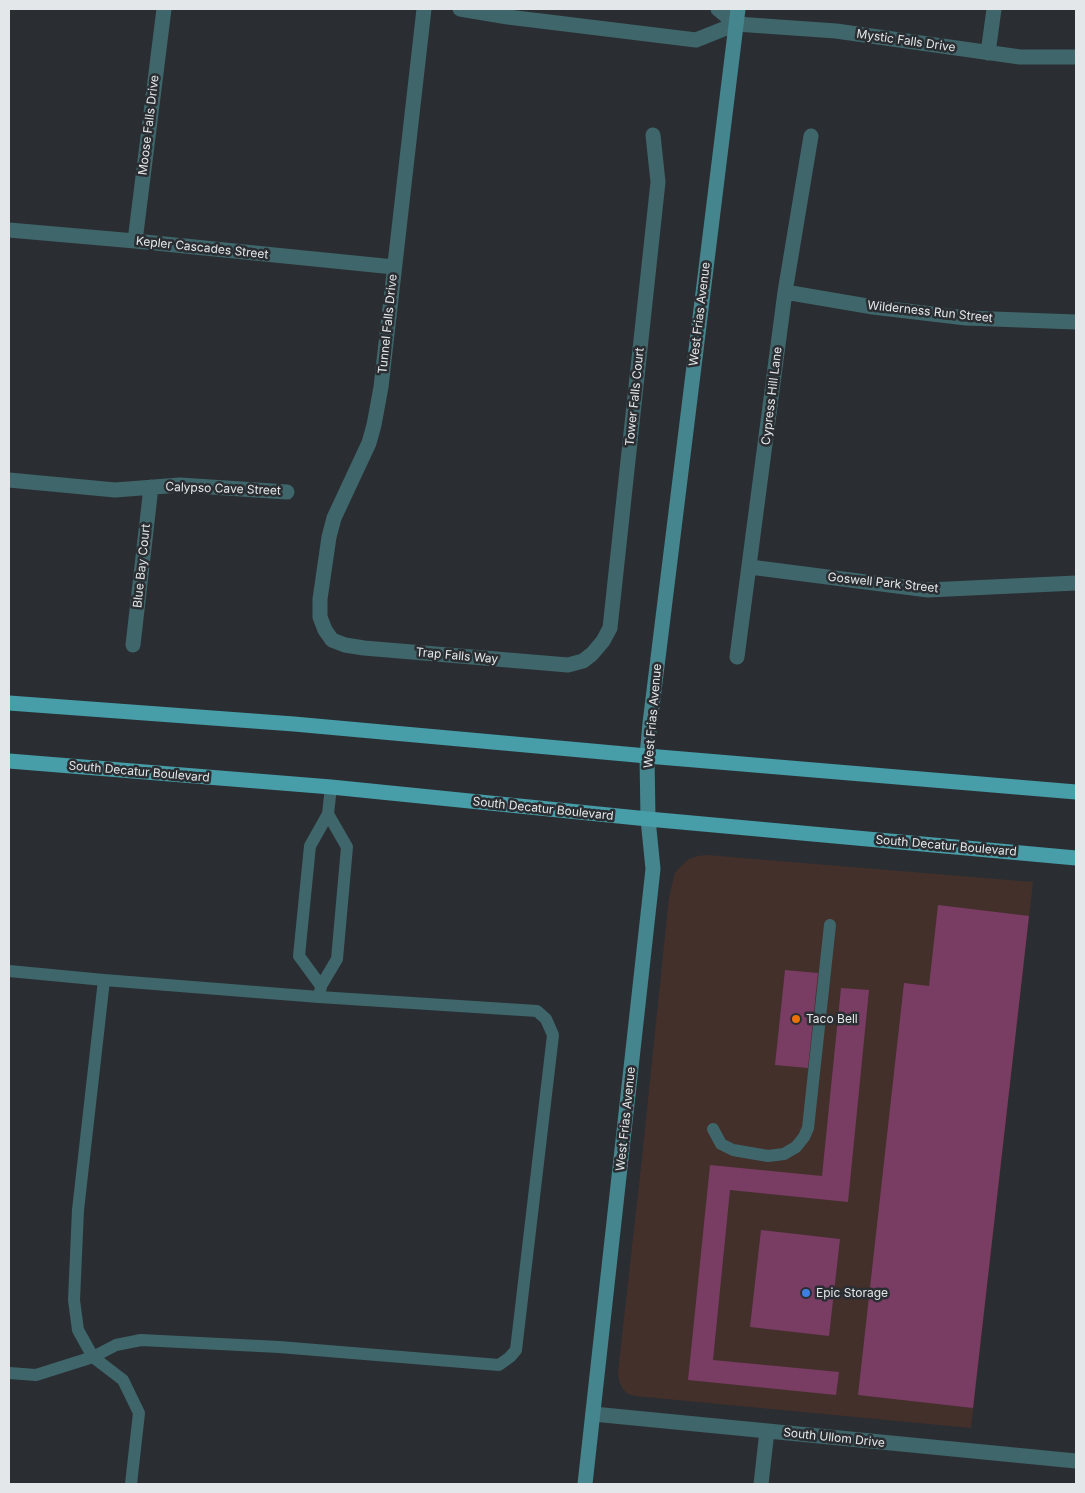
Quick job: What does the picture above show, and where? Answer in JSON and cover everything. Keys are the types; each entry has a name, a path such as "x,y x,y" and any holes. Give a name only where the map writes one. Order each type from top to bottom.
{"main road":[{"path":"9,703 294,724 1076,792"},
{"name":"South Decatur Boulevard","path":"9,761 331,787 648,819 1076,858"}],"street":[{"name":"Moose Falls Drive","path":"135,241 164,9"},
{"name":"Tunnel Falls Drive","path":"325,630 320,617 320,599 334,518 369,442 381,387 424,9"},
{"name":"Mystic Falls Drive","path":"460,9 508,17 696,40 736,24 836,31 1020,57 1076,57"},
{"path":"718,9 736,24"},
{"name":"West Frias Avenue","path":"585,1484 653,870 648,819 647,756 650,723 738,9"},
{"path":"988,53 994,9"},
{"name":"Tower Falls Court","path":"592,654 603,641 610,628 658,182 653,135"},
{"name":"Cypress Hill Lane","path":"737,657 785,292 811,136"},
{"name":"Kepler Cascades Street","path":"9,230 394,267"},
{"name":"Wilderness Run Street","path":"785,292 873,307 966,318 1076,322"},
{"name":"Calypso Cave Street","path":"9,480 115,490 180,485 287,492"},
{"name":"Blue Bay Court","path":"133,645 151,487"},
{"name":"Goswell Park Street","path":"750,567 928,590 1076,583"},
{"name":"Trap Falls Way","path":"325,630 332,640 345,645 383,650 568,665 583,661 592,654"},
{"name":"South Ullom Drive","path":"593,1414 1076,1461"},
{"path":"761,1484 767,1431"}],"lane":[{"path":"320,992 299,956 310,846 328,814 331,787"},
{"path":"320,992 337,959 347,847 328,814"},
{"path":"713,1129 721,1144 733,1150 768,1156 784,1154 796,1147 804,1137 808,1128 830,925"},
{"path":"9,971 104,980 320,992 536,1011 546,1018 553,1035 516,1350 499,1365 279,1347 141,1340 116,1345 93,1357 36,1375 9,1373"},
{"path":"104,980 78,1210 74,1300 78,1330 93,1357 123,1380 139,1413 131,1484"}],"shaded area":[{"path":"707,855 1033,882 971,1428 635,1396 628,1394 619,1381 618,1372 669,897 675,873 681,866 689,859"}],"building":[{"path":"938,905 1029,916 973,1408 858,1395 904,983 929,986"},
{"name":"Taco Bell","path":"785,970 818,973 808,1068 775,1065"},
{"path":"841,988 869,990 848,1202 730,1190 713,1360 839,1372 836,1395 688,1380 710,1165 822,1176"},
{"path":"761,1230 840,1239 829,1336 750,1327"}],"place":[{"name":"Taco Bell","path":"796,1019"},
{"name":"Epic Storage","path":"806,1293"}]}
